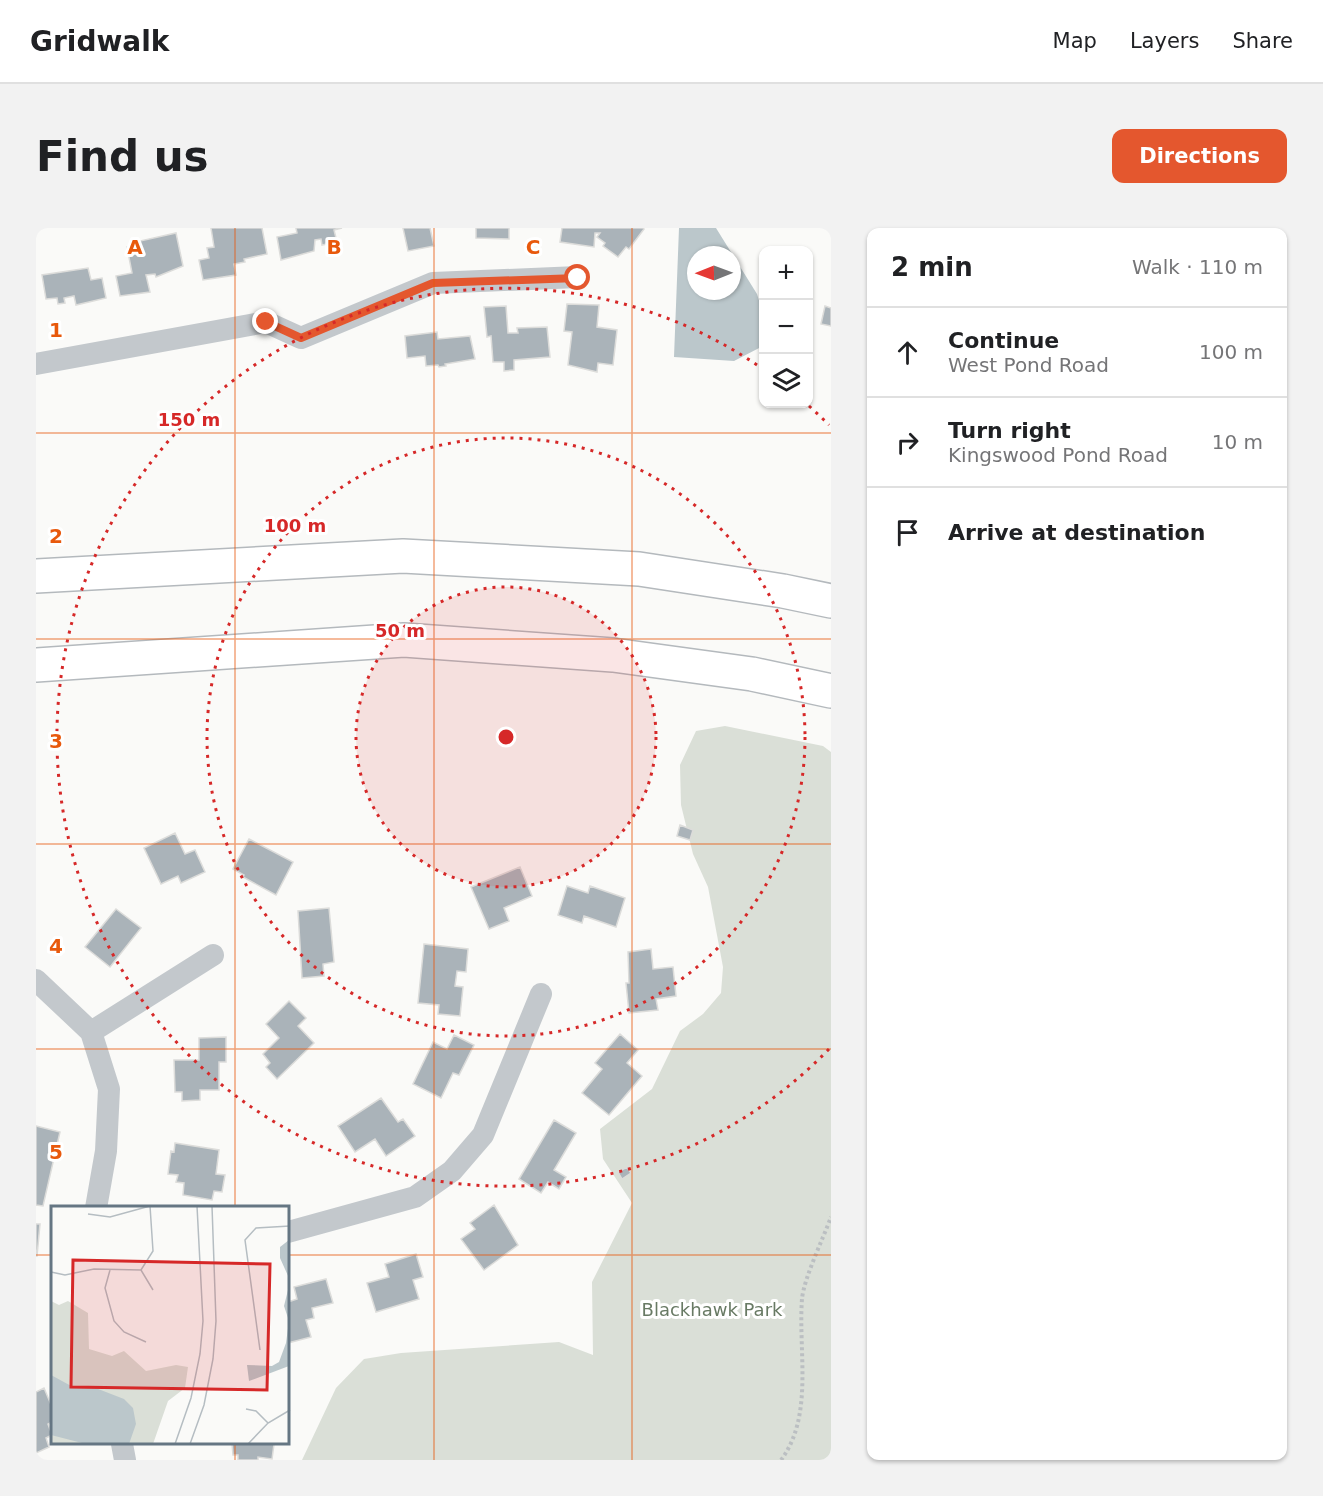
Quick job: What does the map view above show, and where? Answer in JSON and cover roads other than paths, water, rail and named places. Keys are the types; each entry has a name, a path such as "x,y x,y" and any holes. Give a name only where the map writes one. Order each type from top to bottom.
{"highway":[{"path":"36,576 403,556 639,569 783,591 831,601"},
{"path":"36,665 404,640 613,655 752,674 831,691"}],"street":[{"path":"36,364 266,322 301,338 433,283 578,278"},
{"path":"91,1032 213,955"},
{"path":"36,980 91,1032 109,1089 106,1151 96,1206"},
{"path":"290,1231 415,1197 452,1171 483,1135 541,994"},
{"path":"122,1445 125,1460"}],"park label":[{"name":"Blackhawk Park","path":"712,1310"}]}
